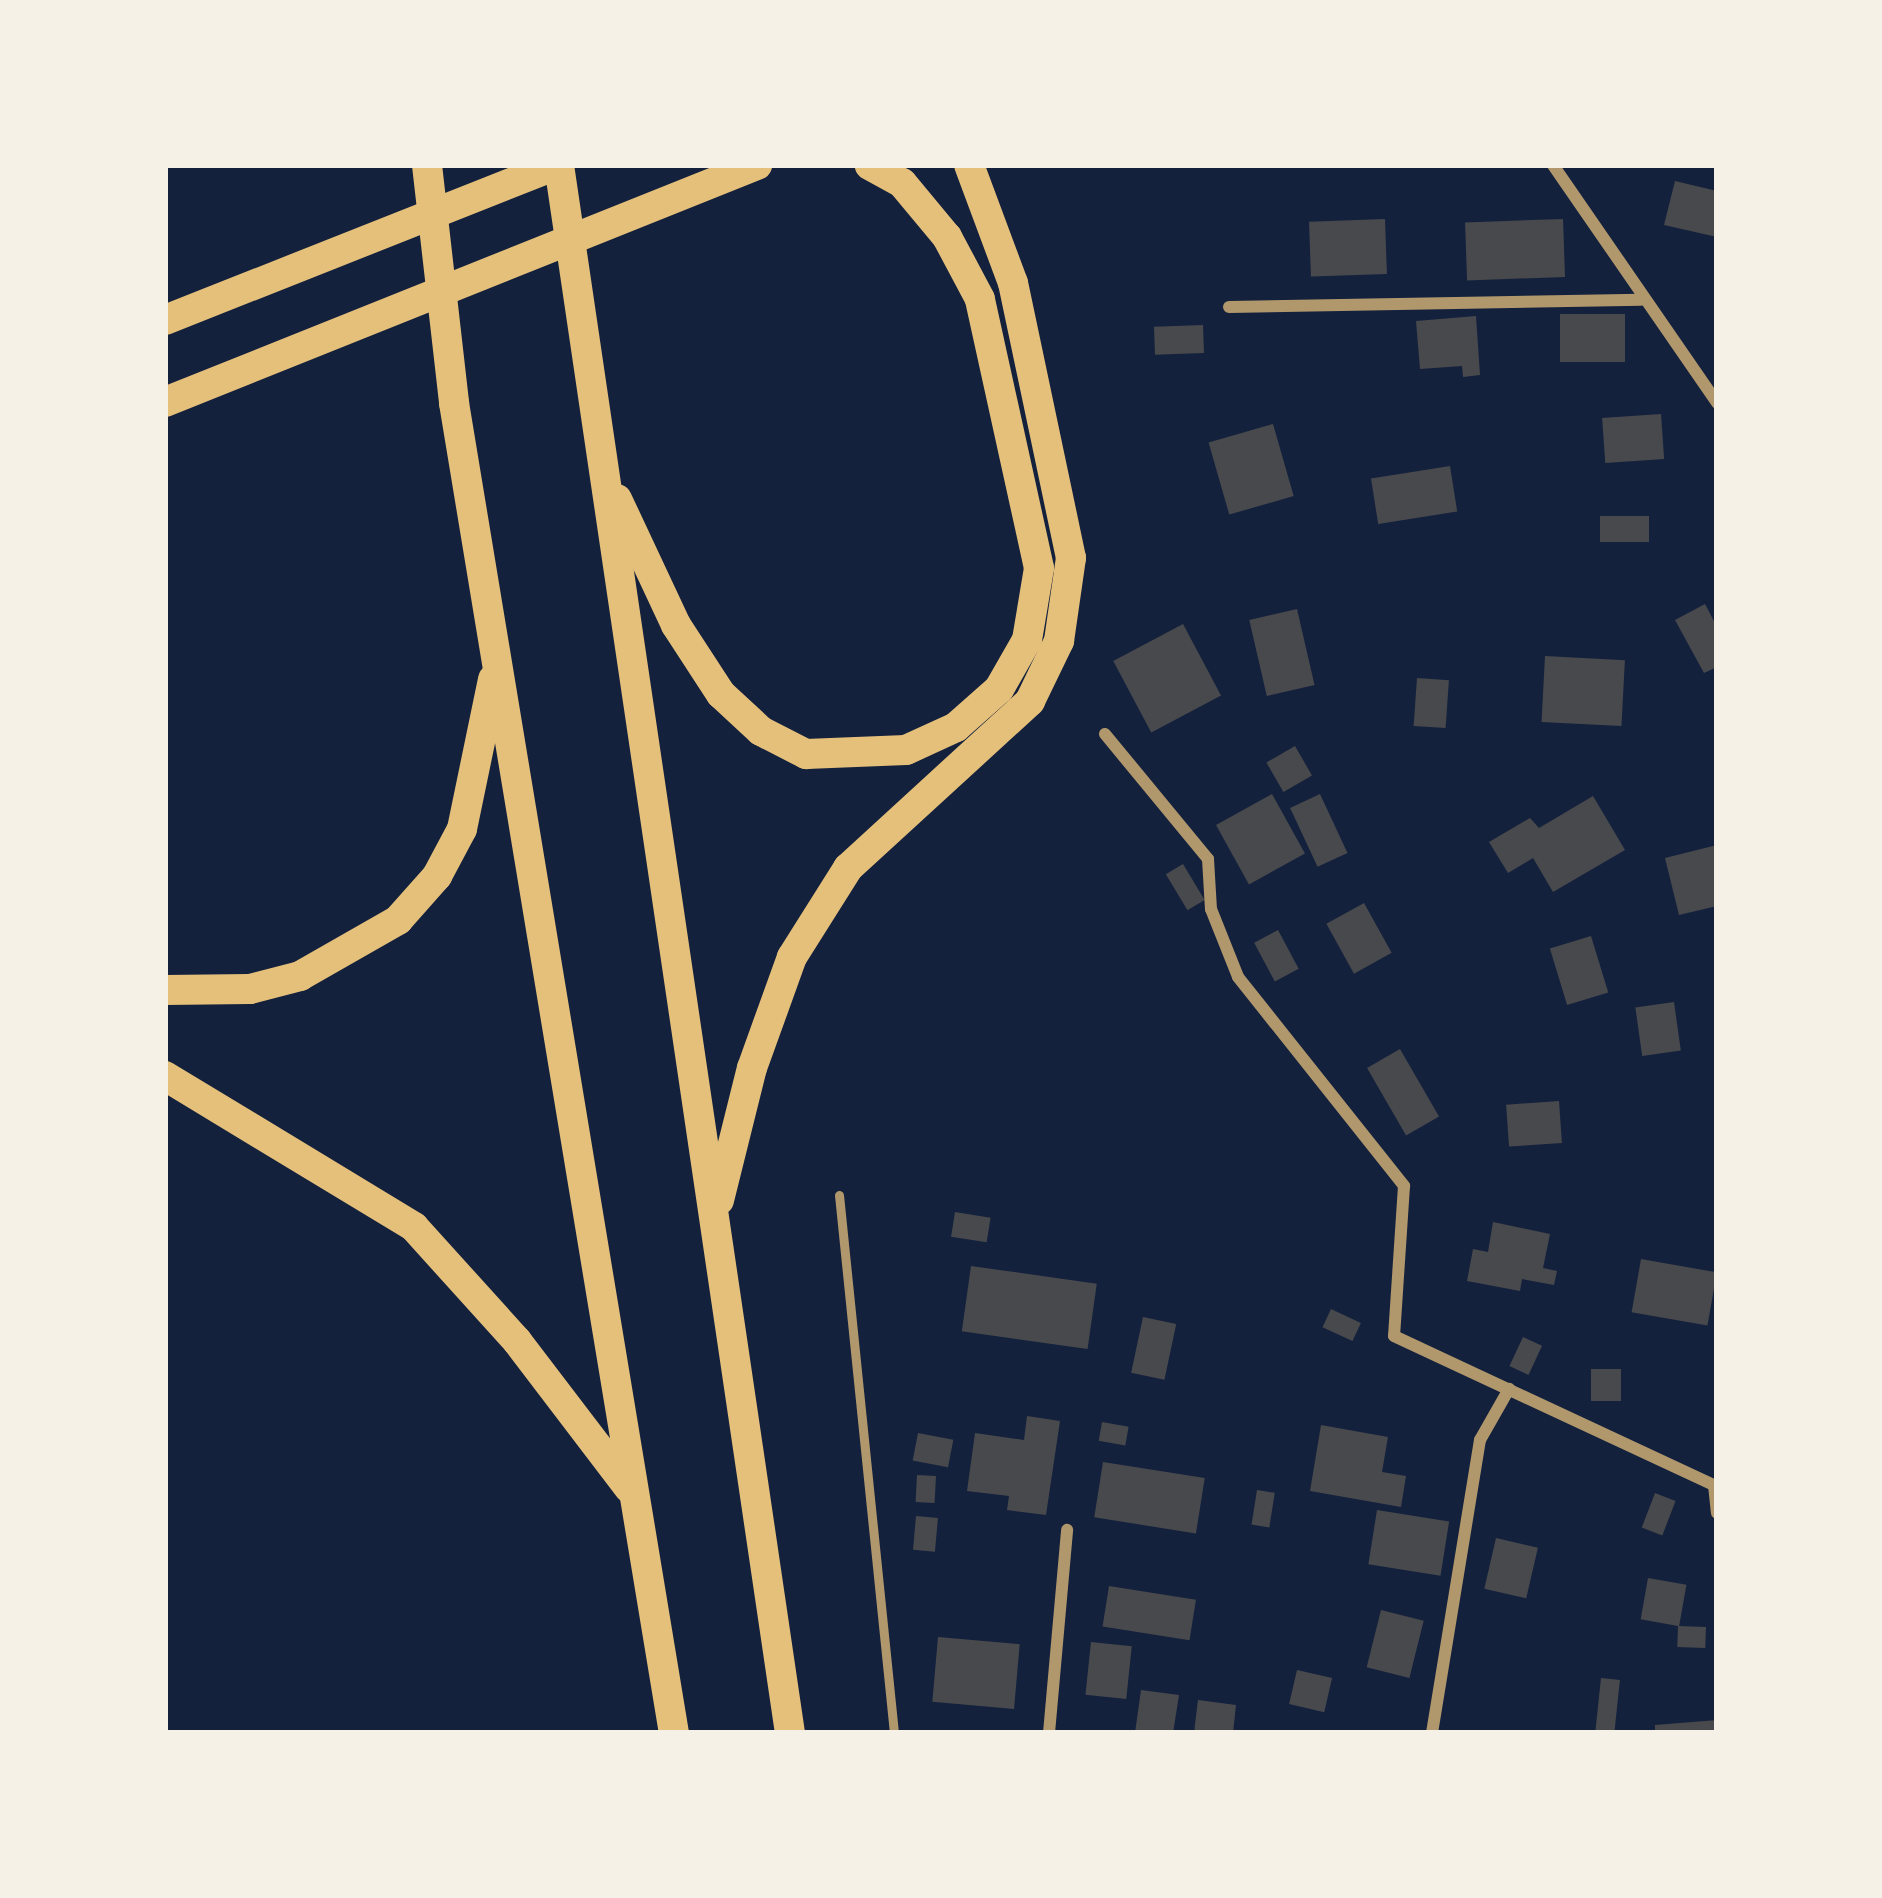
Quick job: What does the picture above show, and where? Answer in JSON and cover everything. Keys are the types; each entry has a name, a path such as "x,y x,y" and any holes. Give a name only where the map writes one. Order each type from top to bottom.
{"main road":[{"path":"427,165 454,403 674,1733"},
{"path":"165,320 557,165 790,1733"},
{"path":"165,402 280,351 757,165"},
{"path":"602,467 676,625 721,694 761,731 806,754 906,750 956,727 998,689 1027,640 1039,568 980,299 946,238 902,183 870,165"},
{"path":"714,1218 752,1067 792,957 848,868 1030,701 1059,641 1071,559 1013,283 969,165"},
{"path":"165,413 207,383"},
{"path":"165,989 250,988 301,976 398,920 437,876 461,830 480,769 497,649"},
{"path":"165,1076 414,1227 517,1341 634,1494"}],"street":[{"path":"1553,165 1641,300 1717,403"},
{"path":"1229,308 1641,300"},
{"path":"1105,734 1208,859 1211,909 1238,976 1404,1186 1394,1336 1714,1486 1717,1513"},
{"path":"1432,1733 1480,1440 1508,1389"},
{"path":"1049,1733 1066,1530"}],"lane":[{"path":"839,1195 894,1733"}],"building":[{"path":"1675,181 1717,191 1717,237 1664,225"},
{"path":"1385,219 1387,274 1311,277 1309,222"},
{"path":"1563,219 1565,277 1467,280 1465,222"},
{"path":"1560,314 1625,314 1625,362 1560,362"},
{"path":"1476,316 1480,375 1463,377 1462,366 1420,369 1416,321"},
{"path":"1203,325 1204,353 1155,355 1154,327"},
{"path":"1661,414 1664,459 1605,463 1602,418"},
{"path":"1273,424 1294,496 1229,515 1209,442"},
{"path":"1450,466 1457,511 1378,524 1371,479"},
{"path":"1600,516 1649,516 1649,542 1600,542"},
{"path":"1705,604 1717,627 1717,667 1704,673 1675,620"},
{"path":"1297,609 1315,685 1267,696 1249,620"},
{"path":"1183,624 1221,696 1151,733 1113,661"},
{"path":"1545,656 1625,660 1621,726 1542,722"},
{"path":"1417,678 1449,680 1446,728 1414,726"},
{"path":"1295,746 1312,775 1283,792 1266,762"},
{"path":"1272,794 1305,853 1249,885 1216,825"},
{"path":"1320,794 1347,853 1318,867 1290,808"},
{"path":"1593,796 1625,850 1553,892 1533,858 1508,873 1489,842 1530,818 1539,828"},
{"path":"1717,845 1717,906 1679,915 1665,858"},
{"path":"1183,864 1205,900 1187,910 1166,874"},
{"path":"1364,903 1392,953 1354,974 1326,924"},
{"path":"1278,930 1299,969 1275,982 1254,943"},
{"path":"1591,936 1608,992 1567,1005 1550,949"},
{"path":"1674,1002 1681,1051 1642,1056 1635,1007"},
{"path":"1400,1049 1439,1117 1406,1136 1367,1068"},
{"path":"1559,1101 1562,1143 1509,1147 1506,1105"},
{"path":"955,1212 991,1218 987,1242 951,1237"},
{"path":"1493,1222 1550,1234 1543,1268 1557,1271 1554,1285 1522,1279 1520,1291 1467,1281 1473,1249 1488,1252"},
{"path":"1641,1259 1717,1272 1707,1326 1632,1312"},
{"path":"971,1266 1097,1284 1088,1349 962,1331"},
{"path":"1331,1309 1361,1323 1352,1341 1323,1327"},
{"path":"1143,1317 1176,1324 1164,1380 1131,1373"},
{"path":"1523,1337 1542,1346 1529,1375 1509,1366"},
{"path":"1591,1369 1621,1369 1621,1401 1591,1401"},
{"path":"1027,1416 1060,1421 1046,1515 1007,1510 1009,1496 967,1491 975,1433 1024,1440"},
{"path":"1102,1422 1129,1427 1125,1445 1099,1441"},
{"path":"1321,1425 1388,1437 1382,1472 1406,1476 1401,1507 1310,1491"},
{"path":"918,1433 953,1440 948,1467 913,1460"},
{"path":"1103,1462 1205,1478 1196,1533 1094,1517"},
{"path":"917,1475 936,1476 935,1503 916,1502"},
{"path":"1257,1490 1275,1493 1269,1527 1252,1525"},
{"path":"1655,1493 1676,1501 1662,1535 1642,1528"},
{"path":"1377,1510 1449,1521 1440,1576 1368,1564"},
{"path":"916,1516 938,1518 935,1552 913,1550"},
{"path":"1496,1538 1538,1548 1526,1598 1484,1589"},
{"path":"1648,1578 1686,1585 1679,1626 1641,1619"},
{"path":"1109,1586 1196,1600 1190,1640 1103,1626"},
{"path":"1381,1610 1424,1621 1409,1678 1367,1667"},
{"path":"1678,1626 1706,1627 1705,1648 1677,1647"},
{"path":"938,1637 1020,1644 1014,1709 932,1702"},
{"path":"1091,1642 1132,1646 1126,1699 1085,1695"},
{"path":"1297,1670 1332,1678 1324,1712 1289,1704"},
{"path":"1601,1678 1620,1680 1614,1733 1595,1733"},
{"path":"1141,1690 1179,1695 1173,1733 1135,1733"},
{"path":"1198,1700 1236,1705 1233,1733 1194,1733"},
{"path":"1717,1720 1717,1733 1655,1733 1655,1725"}]}
